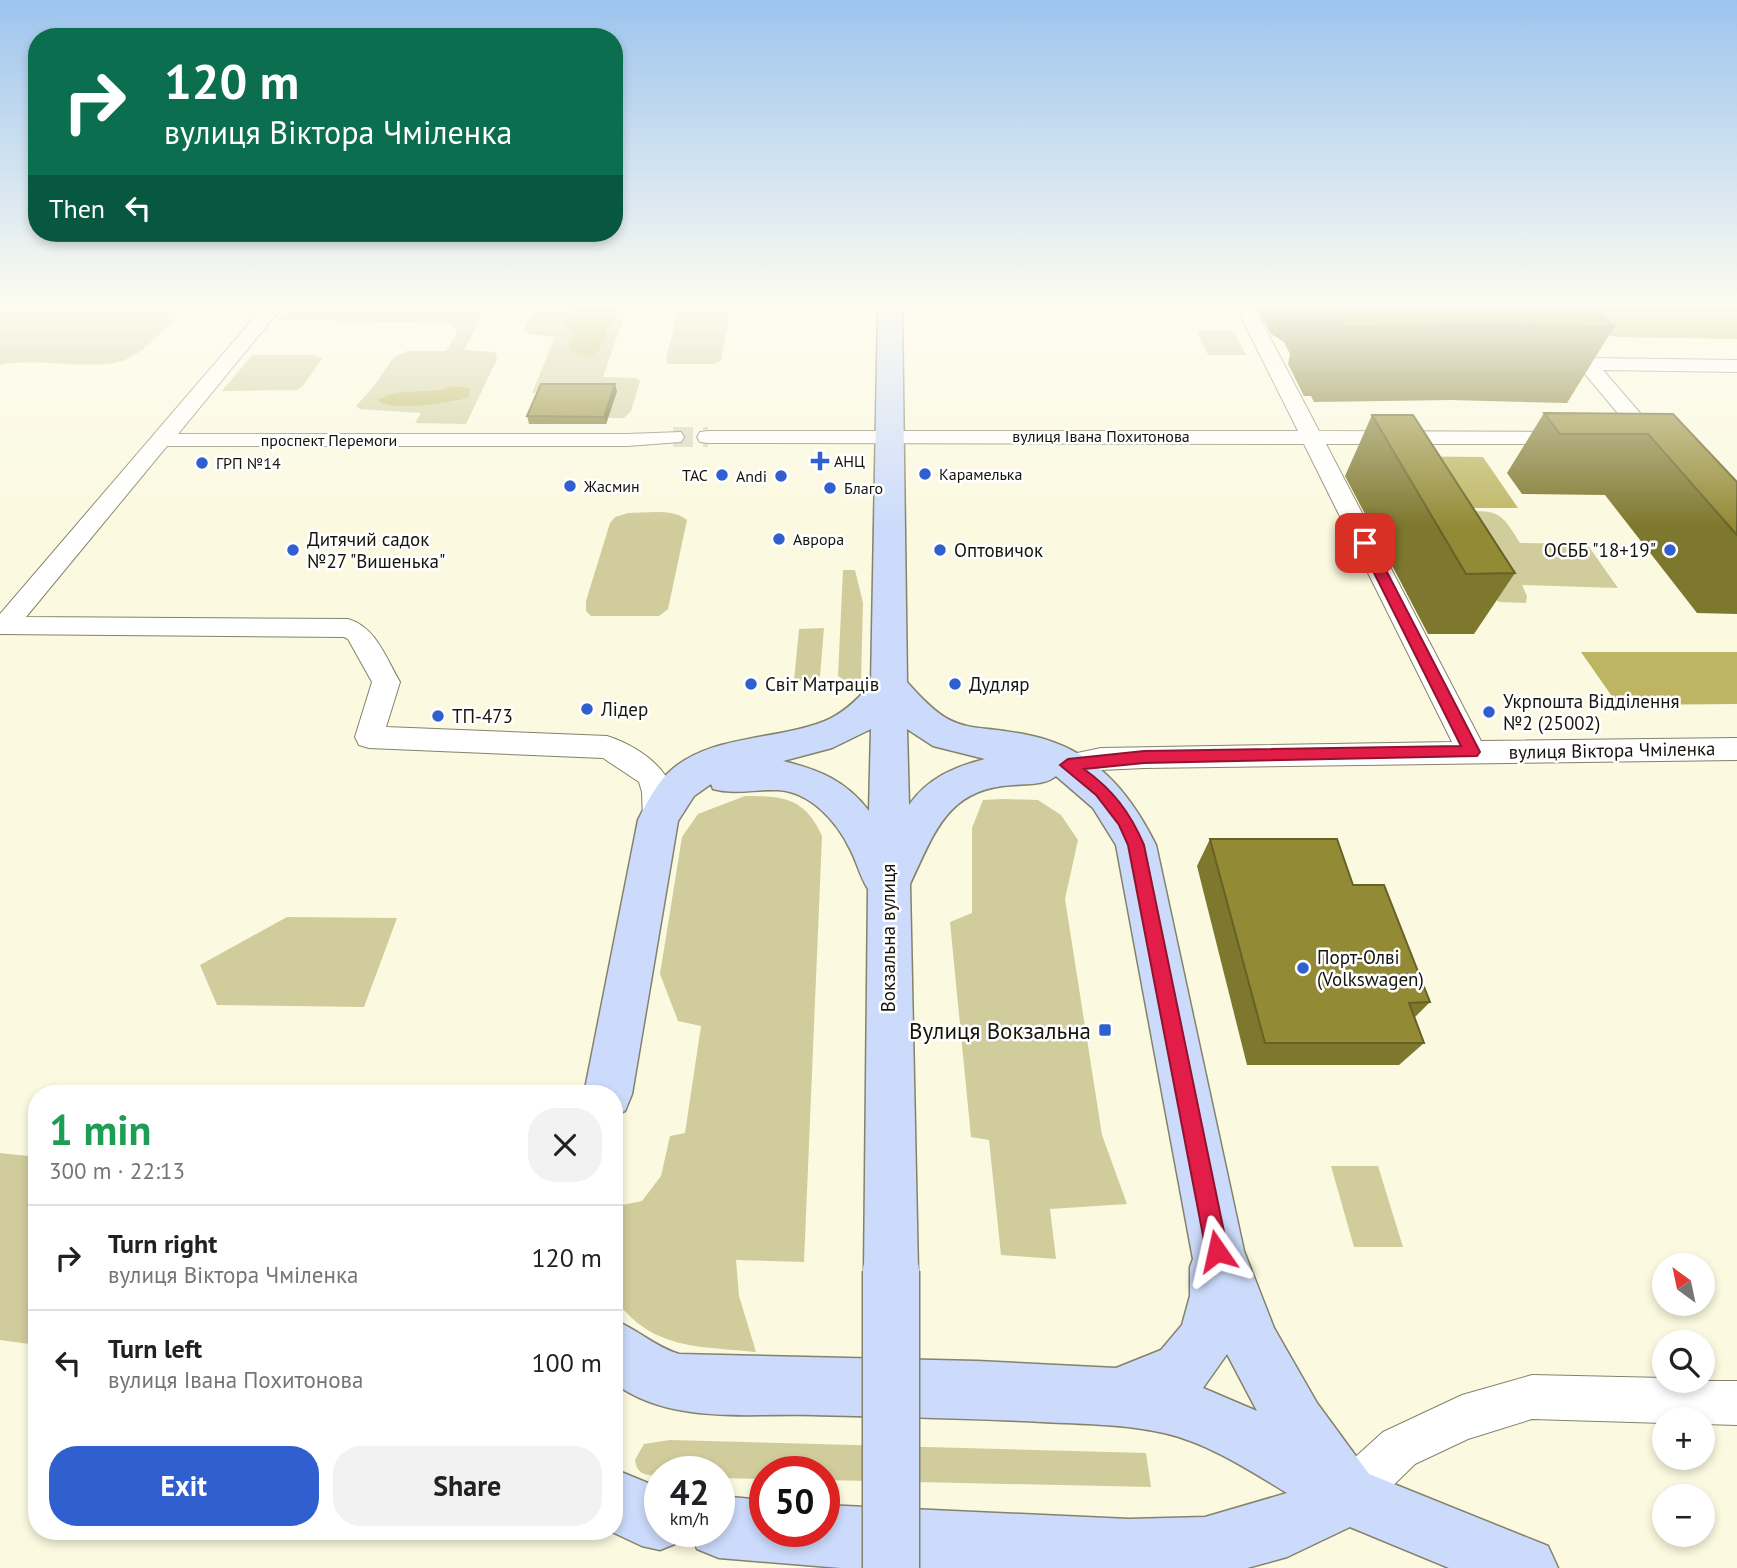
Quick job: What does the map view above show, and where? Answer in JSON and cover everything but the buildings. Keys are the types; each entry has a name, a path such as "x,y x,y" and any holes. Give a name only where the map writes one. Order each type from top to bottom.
{"main road":[{"name":"Вокзальна вулиця","path":"890,380 887,892 891,1568"},
{"path":"610,1085 658,820 671,797 685,781 749,754 813,740 840,730 866,712 890,686 914,714 944,735 964,742 1027,749 1052,756 1102,791 1126,821 1136,845 1217,1251 1248,1334 1263,1365 1296,1424 1348,1496"},
{"path":"887,892 918,821 943,792 973,777 993,772 1068,765"},
{"path":"658,820 686,796 721,779 746,774 796,778 819,786 837,799 852,817 870,841 887,892"},
{"path":"1115,1397 1181,1371 1202,1345 1213,1323 1217,1296 1217,1251"},
{"path":"623,1355 648,1373 680,1383 977,1390 1115,1397 1165,1404 1213,1421 1267,1447 1348,1496 1526,1568"},
{"path":"735,1529 802,1535 1129,1550 1205,1548 1287,1526 1348,1496"},
{"path":"623,1505 644,1515"}],"street":[{"path":"210,380 4,626 348,628 358,634 386,682 369,737 607,747 627,757 654,779 660,794 658,820"},
{"path":"1282,380 1472,752"},
{"path":"1600,380 1667,458"},
{"name":"проспект Перемоги","path":"159,440 627,440 673,437"},
{"path":"708,437 890,437"},
{"name":"вулиця Івана Похитонова","path":"890,437 1590,439"},
{"path":"1618,439 1651,439"},
{"name":"вулиця Віктора Чміленка","path":"1068,765 1144,757 1737,749"},
{"path":"1348,1496 1398,1448 1462,1418 1532,1397 1737,1403"}],"shaded area":[{"path":"231,380 307,380 296,390 222,391"},
{"path":"378,380 487,380 466,424 415,423 421,413 360,409 356,406"},
{"path":"537,380 640,381 631,411 624,418 608,418 616,391 532,393"},
{"path":"453,386 470,388 468,398 407,406 384,404 377,400 396,393"},
{"path":"1380,456 1483,457 1518,508 1432,508"},
{"path":"1455,511 1495,514 1501,517 1520,543 1587,544 1618,588 1522,585 1527,596 1526,603 1499,602 1488,593"},
{"path":"628,513 667,513 687,520 668,609 659,616 591,616 586,611 586,601 610,523 615,517"},
{"path":"843,570 855,570 863,603 861,681 844,680 838,676"},
{"path":"824,628 820,676 815,680 794,681 799,629"},
{"path":"1581,652 1737,652 1737,704 1618,705"},
{"path":"745,796 771,797 792,802 800,807 815,823 822,836 804,1262 736,1260 739,1296 756,1352 677,1342 643,1327 623,1308 623,1205 642,1201 661,1176 670,1136 685,1133 701,1026 678,1021 660,974 682,837 698,814"},
{"path":"983,800 1038,800 1061,815 1078,840 1065,899 1102,1135 1127,1204 1050,1209 1056,1259 1001,1255 989,1140 971,1137 950,922 972,913 972,828"},
{"path":"287,917 397,918 364,1007 217,1005 200,965"},
{"path":"0,1153 28,1156 28,1344 0,1340"},
{"path":"1331,1166 1378,1166 1403,1247 1354,1247"},
{"path":"670,1440 1146,1453 1151,1487 840,1480 840,1456 749,1456 749,1479 735,1478 735,1456 644,1456 644,1473 638,1469 635,1460 644,1444"}],"tunnel":[{"path":"673,437 708,437"}],"place":[{"name":"АНЦ","path":"820,461"},
{"name":"ГРП №14","path":"202,463"},
{"name":"Карамелька","path":"925,474"},
{"name":"ТАС","path":"722,475"},
{"name":"Andi","path":"781,476"},
{"name":"Жасмин","path":"570,486"},
{"name":"Благо","path":"830,488"},
{"name":"Аврора","path":"779,539"},
{"name":"Дитячий садок №27 \"Вишенька\"","path":"293,550"},
{"name":"Оптовичок","path":"940,550"},
{"name":"ОСББ \"18+19\"","path":"1670,550"},
{"name":"Світ Матраців","path":"751,684"},
{"name":"Дудляр","path":"955,684"},
{"name":"Лідер","path":"587,709"},
{"name":"Укрпошта Відділення №2 (25002)","path":"1489,712"},
{"name":"ТП-473","path":"438,716"},
{"name":"Порт-Олві (Volkswagen)","path":"1303,968"},
{"name":"Вулиця Вокзальна","path":"1105,1030"}],"route":[{"path":"1217,1251 1136,845 1126,821 1102,791 1068,765 1101,759 1144,757 1472,752 1365,543"}]}
